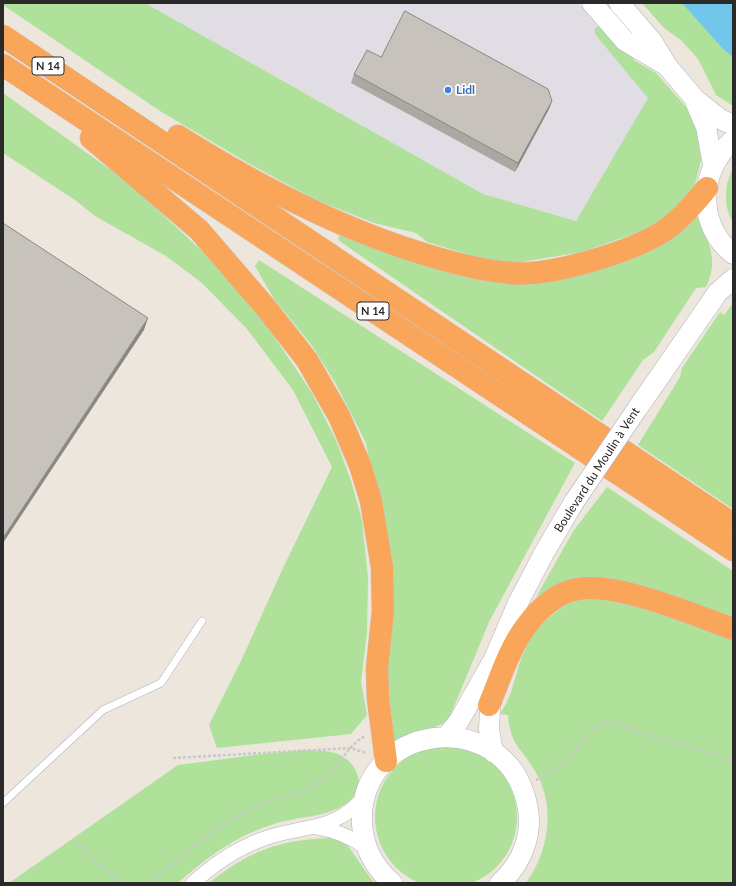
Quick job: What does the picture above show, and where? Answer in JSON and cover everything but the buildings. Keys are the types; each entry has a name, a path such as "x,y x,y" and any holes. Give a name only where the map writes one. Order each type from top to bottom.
{"highway":[{"name":"N 14","path":"3,36 733,524"},
{"name":"N 14","path":"8,68 733,550"},
{"path":"8,68 200,230 267,309 307,360 339,416 360,465 371,501 378,538 384,594 377,668 380,769"},
{"path":"93,96 127,103 220,162 320,214 367,235 448,261 505,273 529,273 568,266 594,260 640,243 665,230 679,218 706,188"},
{"path":"489,705 518,639 526,626 544,606 557,597 576,589 606,589 626,594 671,607 733,629"}],"main road":[{"path":"592,3 625,41 667,66"},
{"path":"619,3 652,40 667,66 695,99 715,115 733,125"},
{"path":"695,99 706,127 713,165"},
{"path":"728,250 718,237 709,219 706,188 713,165 718,156 733,140"},
{"name":"Boulevard du Moulin à Vent","path":"718,292 728,250"},
{"name":"Boulevard du Moulin à Vent","path":"446,736 459,721 494,659 521,597 574,502 718,292 733,279"},
{"name":"Boulevard du Moulin à Vent","path":"493,752 489,729 489,705 494,659"},
{"path":"392,883 379,870 368,849 362,820 366,796 380,769 414,743 424,739 446,736 471,741 493,752 502,759 516,776 525,796 529,818 528,834 523,850 513,869 502,882"}],"street":[{"path":"193,883 226,856 270,836 313,827 339,818 349,812 366,796"},
{"path":"313,827 327,829 343,834 368,849"}],"lane":[{"path":"3,803 103,710 161,682 202,621"}],"path":[{"path":"536,780 545,776 567,760 598,724 606,722 733,760"},
{"path":"151,883 190,849 225,824 260,804 305,791 326,777 338,765 358,740 365,736"},
{"path":"173,758 351,748 368,753 380,769"},
{"path":"73,839 120,883"}],"shaded area":[{"path":"145,3 578,3 651,94 576,221 483,194"}],"green space":[{"path":"3,3 145,3 483,194 576,221 648,98 595,34 595,28 602,25 635,61 656,73 688,109 696,122 700,141 701,161 694,188 687,201 658,223 636,233 582,252 510,264 483,259 427,242 416,233 374,223 314,199 248,163 160,111 3,5"},
{"path":"642,3 733,3 733,106 716,95 698,59 681,40 664,28"},
{"path":"3,93 129,183 205,254 267,326 312,393 336,440 351,481 362,520 368,578 367,632 361,682 367,715 351,734 217,748 209,725 241,661 283,568 332,467 293,390 247,329 202,283 166,256 95,216 75,200 3,153"},
{"path":"733,168 733,223 726,202 726,189"},
{"path":"696,213 708,241 712,258 710,277 706,287 696,288 654,352 643,360 602,421 338,240 341,231 516,279"},
{"path":"259,260 575,463 489,622 448,721 394,743 385,667 394,592 366,443 336,384 313,347 274,299 255,266"},
{"path":"733,303 733,509 638,445 680,377 682,368 720,312 724,315"},
{"path":"607,487 733,571 733,619 650,590 536,599 574,530"},
{"path":"580,598 619,600 733,637 733,883 526,883 540,857 544,843 547,828 546,799 542,785 535,771 514,740 509,725 508,715 500,714 509,698 521,659 532,637 557,611"},
{"path":"439,746 453,746 467,749 479,754 491,762 501,772 512,790 516,803 516,831 512,844 501,862 491,872 479,880 467,885 453,888 439,888 425,885 413,880 401,872 391,862 383,850 378,838 375,824 375,810 378,796 383,784 391,772 401,762 413,754 425,749"},
{"path":"304,750 331,752 340,755 347,760 357,773 359,781 358,789 354,796 339,808 321,814 283,821 247,834 211,856 178,883 9,883 178,765"},
{"path":"328,838 346,843 374,883 209,883 237,863 264,850 279,845 310,839"}],"water":[{"path":"682,3 733,3 733,57 723,49"}],"place":[{"name":"Lidl","path":"448,90"}]}
